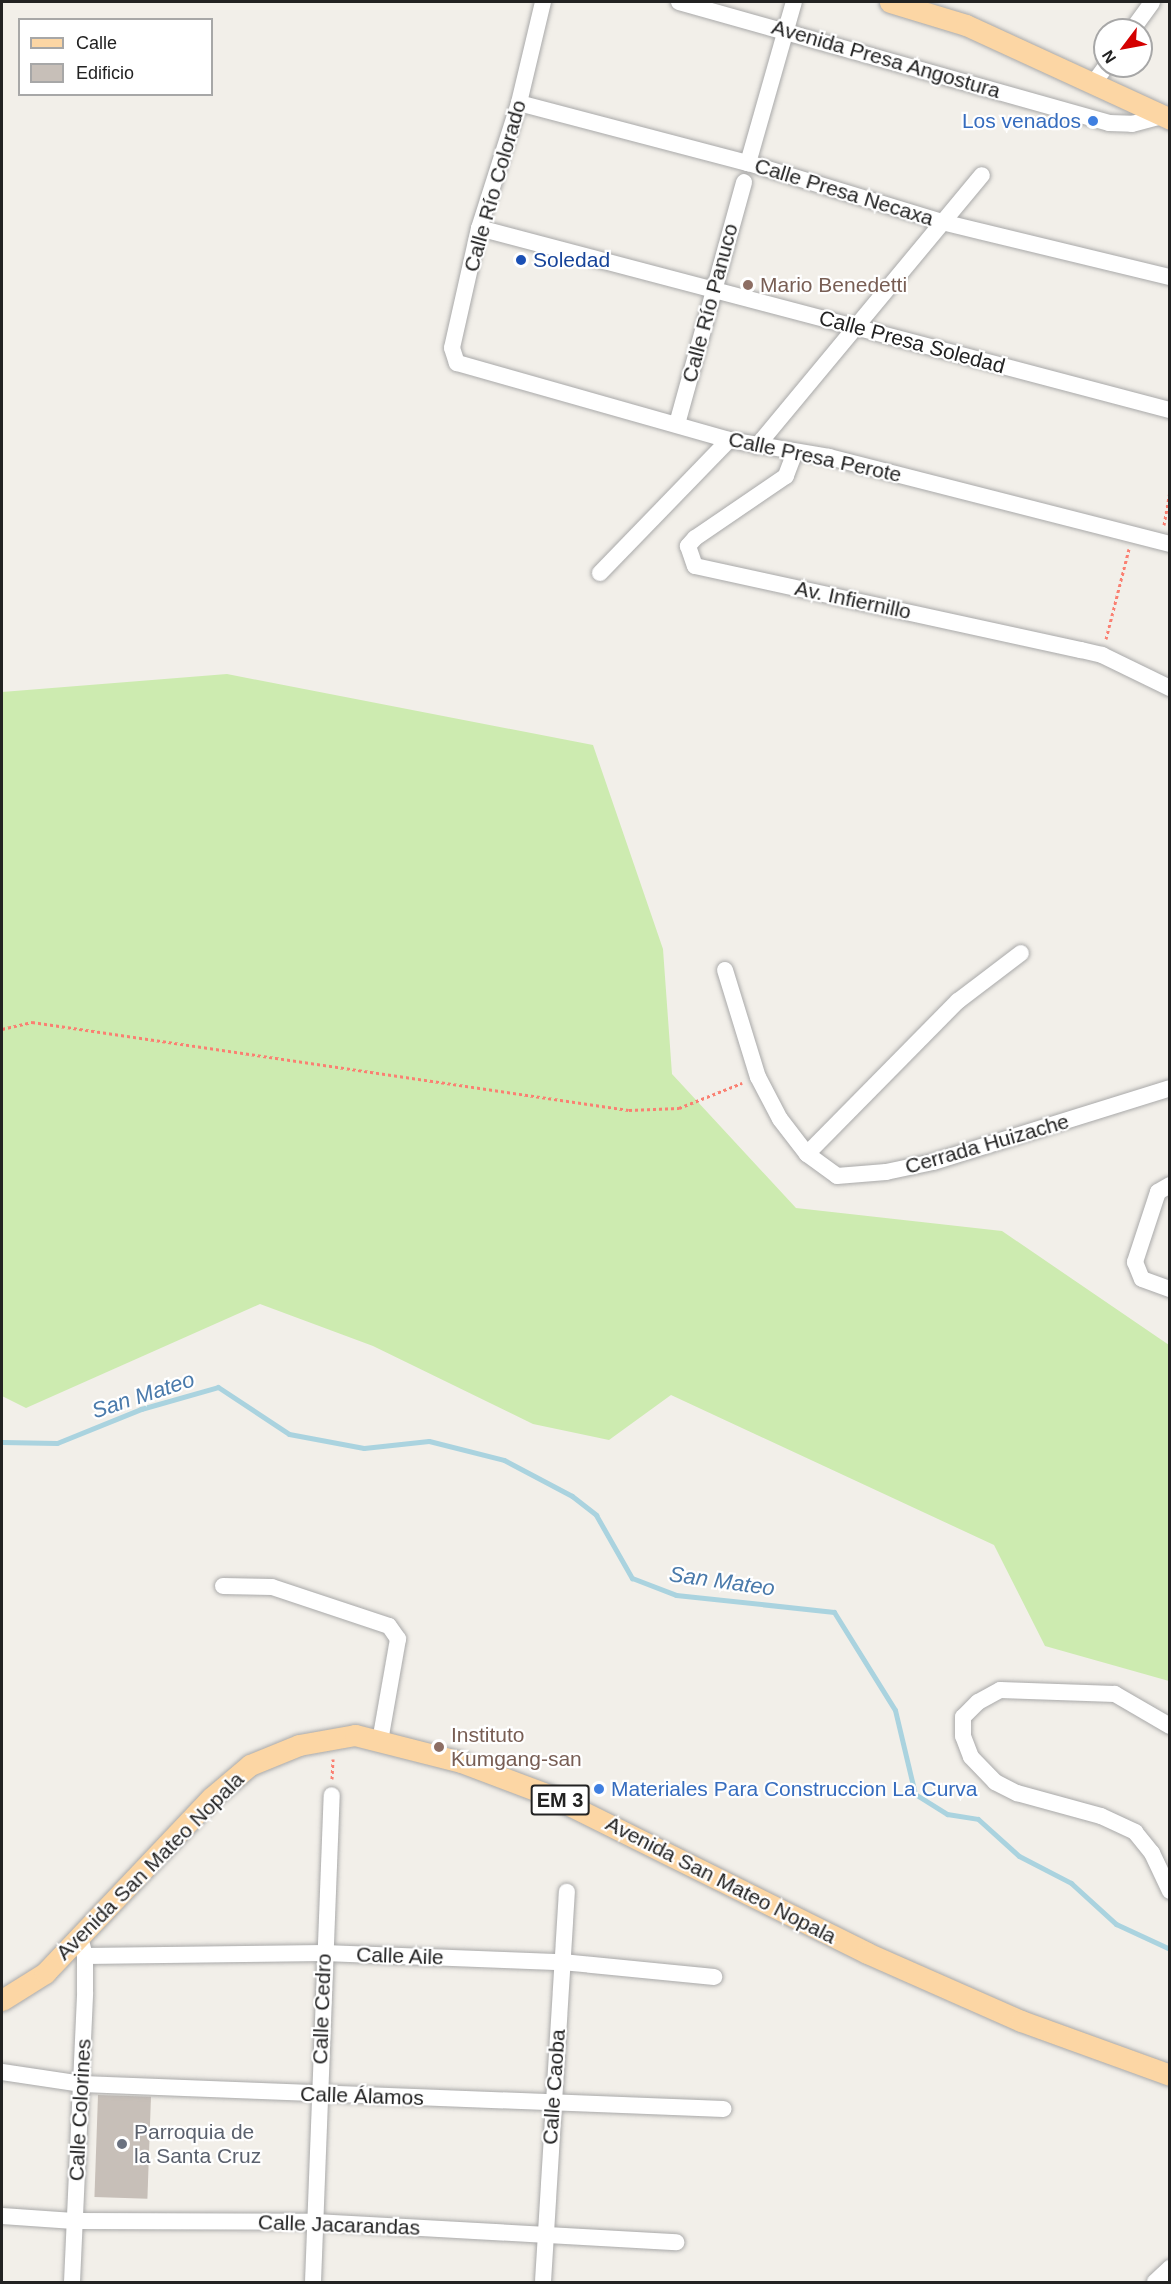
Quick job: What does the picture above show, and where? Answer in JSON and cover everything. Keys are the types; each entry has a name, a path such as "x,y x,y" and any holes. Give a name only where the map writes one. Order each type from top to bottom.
{"main road":[{"path":"890,2 966,25 1166,118"},
{"name":"Avenida San Mateo Nopala","path":"2,2000 82,1947 211,1798 250,1766 334,1736 355,1735 461,1762 549,1795 867,1953 1021,2021 1170,2075"}],"street":[{"name":"Calle Río Colorado","path":"462,366 452,357 452,348 479,228 519,103 543,2"},
{"name":"Avenida Presa Angostura","path":"679,2 786,30 1109,123 1132,124 1166,118"},
{"path":"748,163 794,2"},
{"path":"1141,18 1152,2"},
{"path":"1094,84 1098,78"},
{"name":"Calle Presa Necaxa","path":"519,103 748,163 942,222 1170,278"},
{"path":"756,446 982,175"},
{"name":"Calle Río Panuco","path":"677,424 712,290 744,182"},
{"name":"Calle Presa Soledad","path":"479,228 1170,410"},
{"name":"Calle Presa Perote","path":"462,366 729,440 829,457 1165,543"},
{"path":"600,573 729,440"},
{"name":"Av. Infiernillo","path":"795,452 786,476 695,538 688,546 695,566 1102,655 1170,688"},
{"path":"807,1154 958,1001 1022,953"},
{"name":"Cerrada Huizache","path":"725,970 758,1077 780,1119 807,1154 837,1176 886,1172 933,1162 1170,1088"},
{"path":"1170,1185 1158,1192 1135,1262 1142,1279 1170,1289"},
{"path":"223,1586 273,1587 388,1626 398,1639 380,1741"},
{"path":"1170,1726 1114,1694 1000,1690 978,1702 963,1718 963,1736 971,1757 995,1782 1017,1793 1101,1816 1135,1832 1152,1853 1170,1891"},
{"name":"Calle Cedro","path":"313,2283 318,2095 332,1795"},
{"name":"Calle Caoba","path":"543,2283 567,1892"},
{"name":"Calle Aile","path":"82,1947 562,1962 714,1977"},
{"name":"Calle Colorines","path":"72,2283 82,2084 82,1947"},
{"name":"Calle Álamos","path":"2,2072 82,2084 318,2095 724,2109"},
{"name":"Calle Jacarandas","path":"2,2216 74,2221 315,2222 676,2242"},
{"path":"1155,2283 1170,2268"}],"path":[{"path":"1165,543 1170,491"},
{"path":"1102,655 1133,534"},
{"path":"2,1029 32,1022 629,1110 679,1108 758,1077"},
{"path":"332,1795 334,1736"}],"green space":[{"path":"227,674 593,745 663,949 672,1074 796,1208 1002,1231 1169,1345 1169,1681 1045,1646 994,1545 671,1395 609,1440 533,1424 373,1346 260,1304 26,1408 2,1396 2,692"}],"building":[{"name":"Parroquia de la Santa Cruz","path":"98,2095 151,2097 147,2199 94,2197"}],"waterway":[{"name":"San Mateo","path":"2,1442 57,1443 141,1409 218,1387 289,1434 364,1448 429,1441 504,1460 572,1496 596,1515 632,1578 676,1595 834,1612 895,1710 915,1794 947,1814 978,1819 1019,1856 1071,1883 1116,1924 1170,1949"}],"place":[{"name":"Los venados","path":"1093,121"},
{"name":"Soledad","path":"521,260"},
{"name":"Mario Benedetti","path":"748,285"},
{"name":"Instituto Kumgang-san","path":"439,1747"},
{"name":"Materiales Para Construccion La Curva","path":"599,1789"},
{"name":"Parroquia de la Santa Cruz","path":"122,2144"}]}
